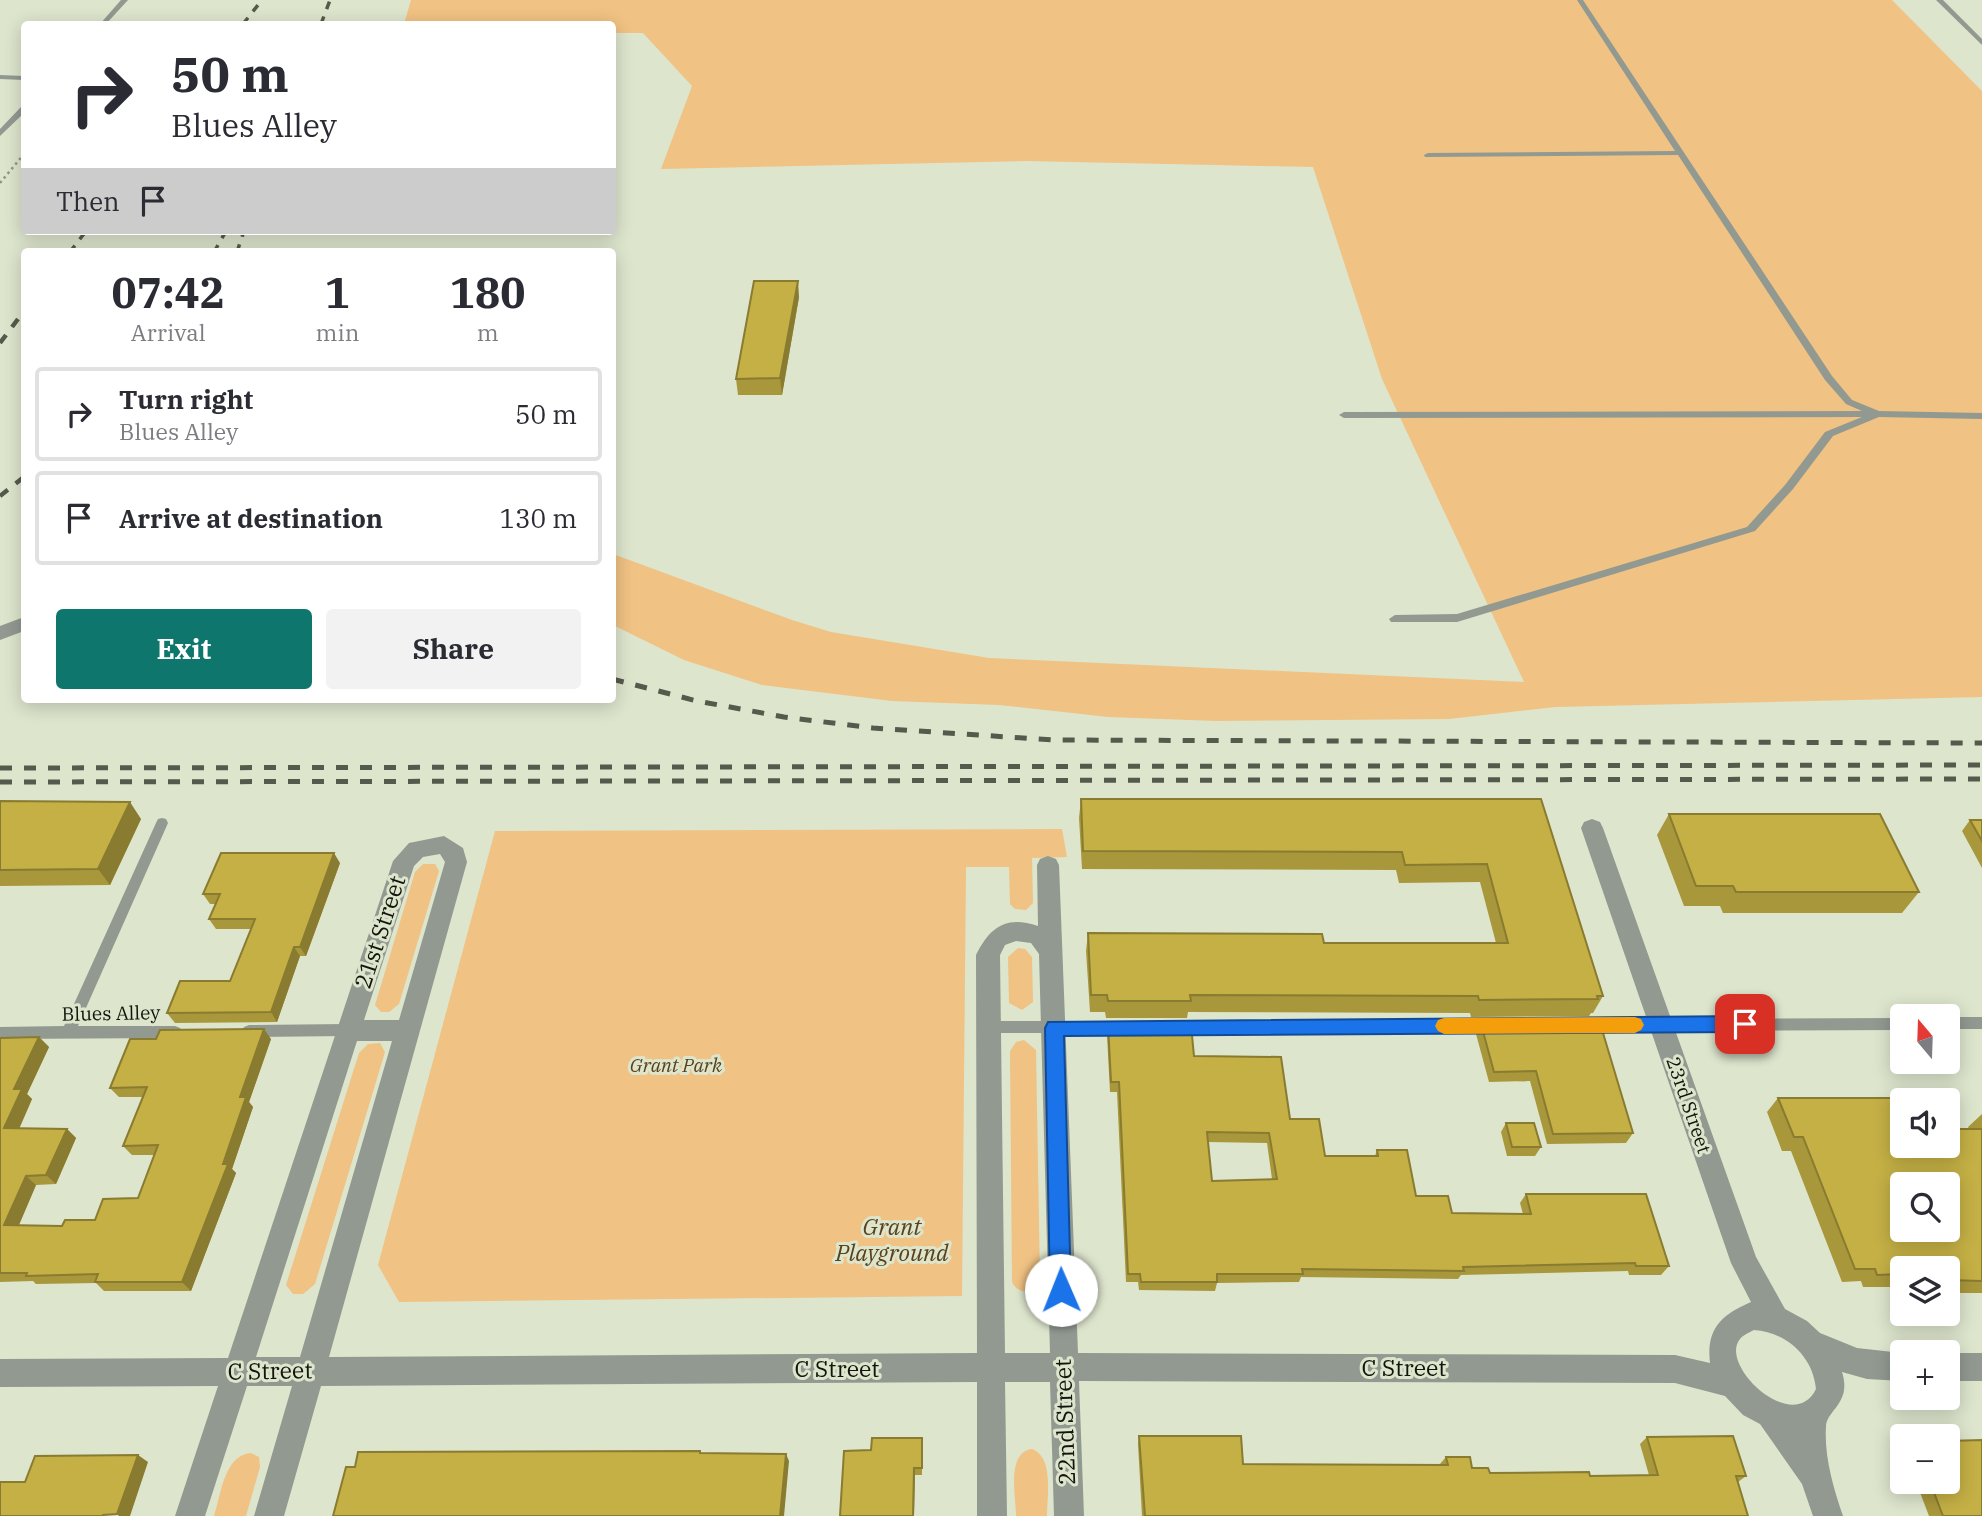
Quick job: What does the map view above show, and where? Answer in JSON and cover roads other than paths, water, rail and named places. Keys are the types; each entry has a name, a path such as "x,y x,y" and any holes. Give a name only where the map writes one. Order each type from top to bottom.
{"street":[{"path":"0,634 21,625"},
{"name":"23rd Street","path":"1592,828 1745,1264 1775,1319"},
{"name":"21st Street","path":"190,1516 404,861 417,849 444,845 455,854 456,862 270,1516"},
{"name":"22nd Street","path":"1048,865 1069,1516"},
{"path":"992,1516 988,955 997,938 1017,930 1027,930 1045,940 1051,956"},
{"path":"348,1030 410,1031"},
{"name":"23rd Street","path":"1741,1320 1748,1293 1745,1264"},
{"path":"1868,1367 1844,1375 1829,1388 1821,1408 1811,1415 1799,1419 1770,1414 1749,1401 1732,1383 1723,1359 1725,1335 1741,1320 1751,1316 1775,1319 1844,1360 1868,1367 1890,1367"},
{"path":"1813,1344 1822,1358 1829,1388"},
{"name":"C Street","path":"1675,1369 1723,1348"},
{"path":"1960,1367 1982,1367"},
{"name":"C Street","path":"0,1373 991,1368 1675,1369 1732,1383"},
{"path":"1770,1414 1816,1481"},
{"path":"1811,1415 1816,1481 1828,1516"}],"lane":[{"path":"106,21 125,0"},
{"path":"1580,0 1828,378 1849,402 1878,414"},
{"path":"1939,0 1982,43"},
{"path":"0,77 21,78"},
{"path":"0,134 21,112"},
{"path":"1428,155 1681,153"},
{"path":"1395,619 1457,618 1751,529 1789,487 1829,434 1878,414"},
{"path":"1344,415 1982,416"},
{"path":"68,1033 162,823"},
{"path":"1960,1023 1982,1023"},
{"path":"1566,1025 1890,1024"},
{"path":"989,1027 1511,1025"},
{"path":"236,1031 348,1030"},
{"name":"Blues Alley","path":"0,1033 194,1031"}],"railway":[{"path":"245,21 262,0"},
{"path":"322,21 330,0"},
{"path":"73,248 83,235"},
{"path":"216,248 224,235"},
{"path":"238,248 243,235"},
{"path":"0,343 21,315"},
{"path":"0,496 21,479"},
{"path":"616,680 697,701 784,717 873,728 1053,740 1982,743"},
{"path":"0,768 1982,765"},
{"path":"0,782 1982,779"}],"park label":[{"name":"Grant Park","path":"676,1065"},
{"name":"Grant Playground","path":"892,1240"}]}
